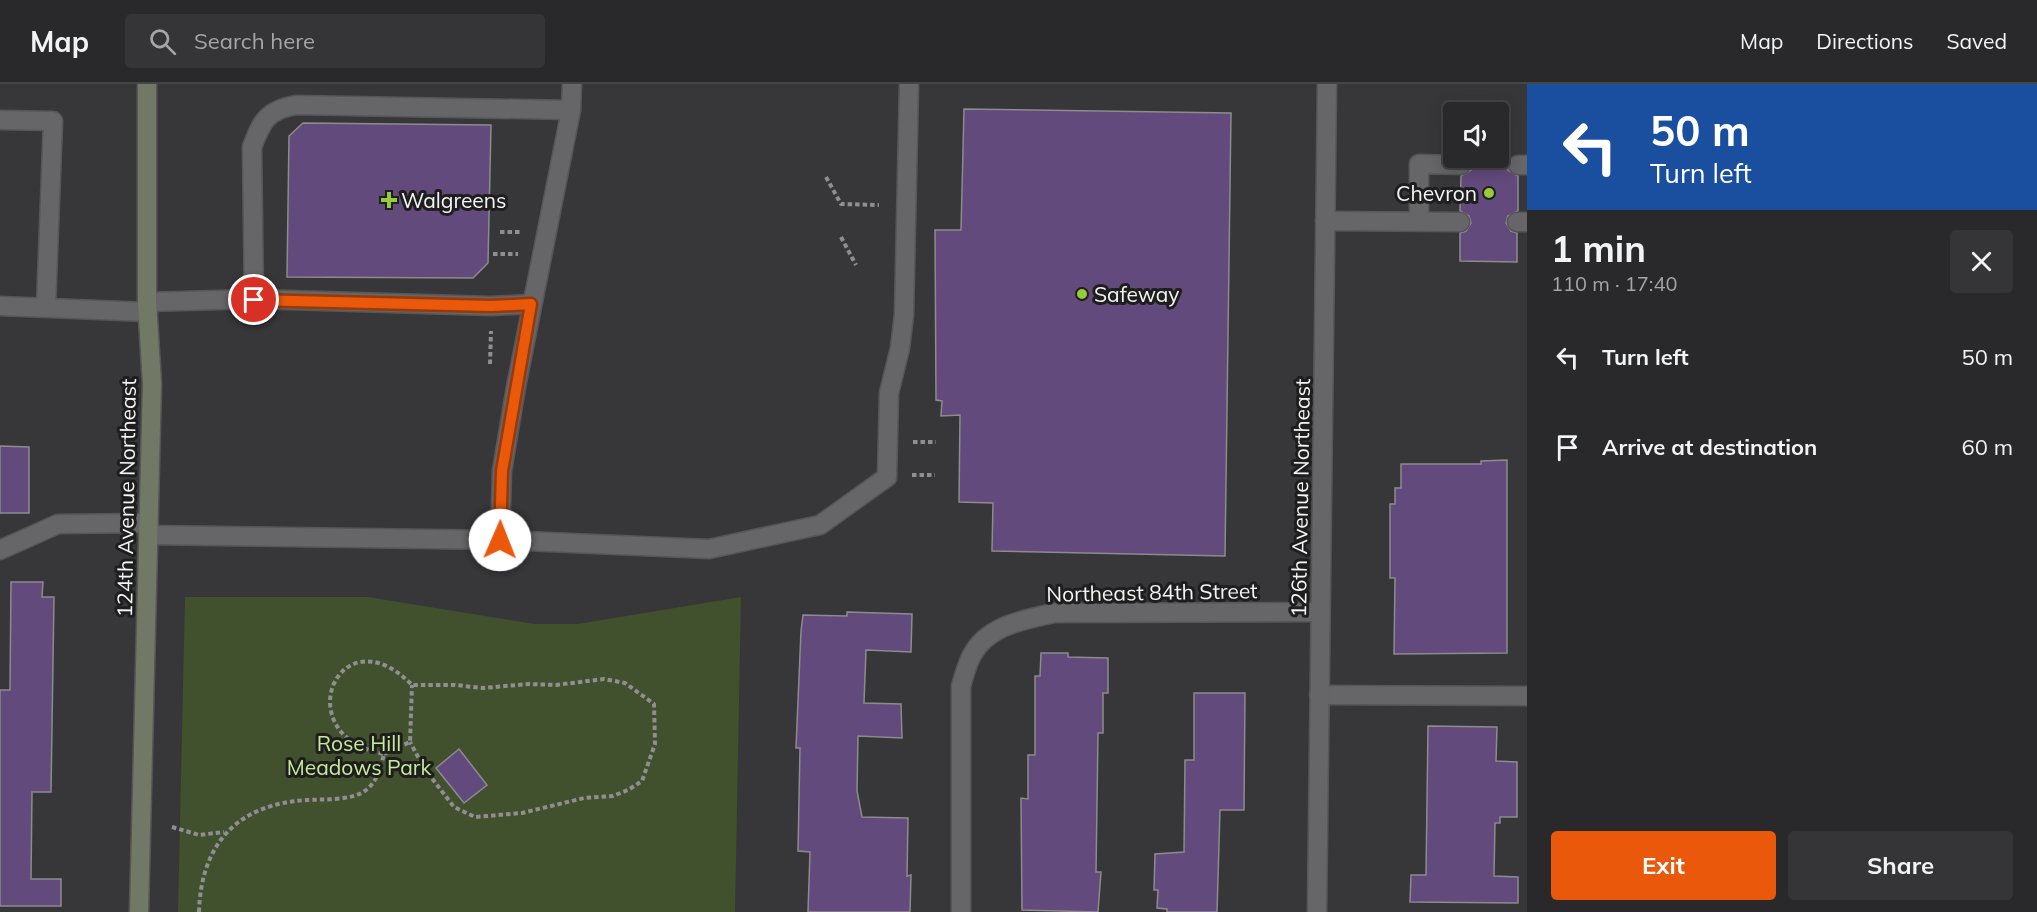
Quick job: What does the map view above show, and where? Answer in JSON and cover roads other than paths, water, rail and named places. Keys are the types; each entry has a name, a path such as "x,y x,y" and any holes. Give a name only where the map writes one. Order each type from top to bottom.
{"main road":[{"name":"124th Avenue Northeast","path":"139,912 152,384 148,307 147,84"}],"street":[{"path":"500,540 502,471 531,304 571,110 572,84"},
{"path":"0,550 58,524 709,549 820,525 887,477 889,393 900,348 905,305 909,84"},
{"name":"126th Avenue Northeast","path":"1317,912 1320,612 1325,418 1327,84"},
{"path":"254,300 252,147 261,124 277,108 296,105 571,110"},
{"path":"0,120 53,121 46,308"},
{"path":"1419,221 1419,164 1443,165"},
{"path":"1325,221 1460,222"},
{"path":"0,306 148,307 254,300 491,306 531,304"},
{"name":"Northeast 84th Street","path":"961,912 961,686 972,654 988,635 1014,622 1054,613 1320,612"},
{"path":"1319,695 1526,697"}],"place":[{"name":"Chevron","path":"1489,193"},
{"name":"Walgreens","path":"389,200"},
{"name":"Safeway","path":"1082,294"}],"park label":[{"name":"Rose Hill Meadows Park","path":"359,755"}]}
